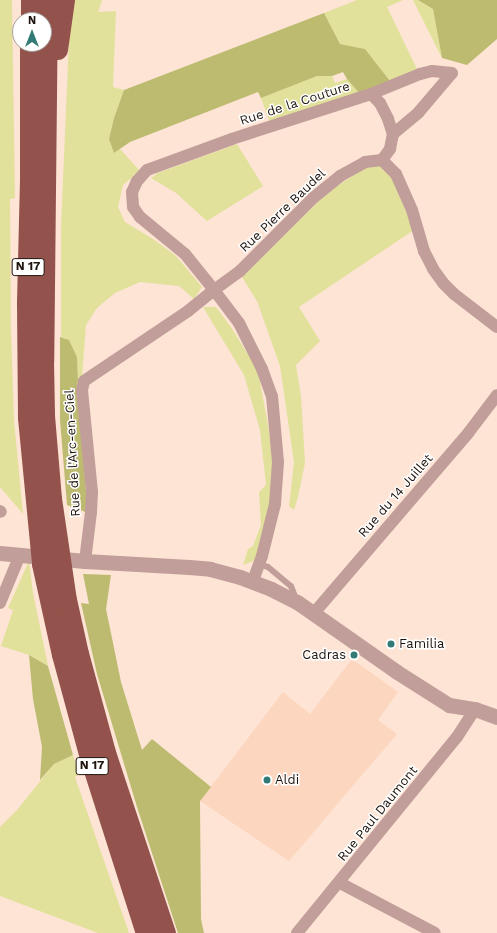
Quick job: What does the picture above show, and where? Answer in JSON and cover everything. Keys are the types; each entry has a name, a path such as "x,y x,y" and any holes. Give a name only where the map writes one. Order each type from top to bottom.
{"highway":[{"path":"31,0 31,12"},
{"name":"N 17","path":"48,0 44,362 45,416 52,499 67,600 79,654 106,753 166,933"},
{"path":"48,105 65,0"},
{"name":"N 17","path":"30,52 27,363 28,418 34,490 48,596 62,655 90,758 146,933"}],"street":[{"name":"Rue de la Couture","path":"214,290 185,254 140,217 133,207 132,192 137,181 147,170 232,139 370,94 420,74 432,71 452,72 418,113 393,134"},
{"path":"370,94 380,103 393,134 390,149 382,160 396,174 409,203 424,250 433,269 442,283 454,294 497,327"},
{"name":"Rue Pierre Baudel","path":"214,290 244,267 313,198 340,176 365,162 382,160"},
{"path":"214,290 239,323 246,335 262,369 272,396 278,462 275,504 253,581"},
{"name":"Rue de l'Arc-en-Ciel","path":"85,561 92,492 82,390 84,381 192,308 214,290"},
{"name":"Rue du 14 Juillet","path":"314,612 492,412 497,395"},
{"path":"0,553 210,570 253,581 297,602 314,612 391,668 449,705 475,709 497,717"},
{"path":"0,603 20,555"},
{"name":"Rue Paul Daumont","path":"297,933 340,883 458,737 475,709"},
{"path":"340,883 435,933"}],"lane":[{"path":"259,564 268,567 291,586 297,602"}],"shaded area":[{"path":"418,0 497,0 497,39 467,65 442,58 433,9"},
{"path":"324,13 340,44 365,49 390,81 360,94 343,72 332,76 317,76 261,98 258,92 130,142 114,153 109,139 114,118 124,90"},
{"path":"60,337 69,340 77,357 77,387 88,513 67,505 60,420"},
{"path":"83,574 111,575 106,609 121,682 142,750 152,739 211,787 200,801 201,919 204,933 178,933 137,807 97,674 81,603 89,604"},
{"path":"29,655 48,666 73,755 54,764 40,780 42,747 33,699"},
{"path":"352,659 398,692 378,720 397,734 289,861 200,801 283,692 310,714"}],"green space":[{"path":"0,0 12,0 15,198 10,199 11,332 14,420 23,514 0,487"},
{"path":"74,0 102,0 98,12 116,11 113,87 124,90 114,118 109,139 114,153 120,149 140,171 123,185 118,207 125,222 153,239 176,256 202,287 194,299 179,286 140,282 115,293 97,308 86,325 82,377 78,380 77,357 69,340 61,337 61,226 70,16"},
{"path":"357,0 403,0 387,7 417,69 390,81 365,49 340,44 324,13"},
{"path":"413,0 418,0 433,9 442,58"},
{"path":"317,76 332,76 335,83 347,79 360,94 270,123 261,98"},
{"path":"237,144 263,186 207,221 176,193 151,178 158,173"},
{"path":"379,164 388,169 414,230 299,307 320,341 296,365 301,396 305,463 294,510 289,506 294,462 280,366 257,301 242,277 328,192 368,166"},
{"path":"203,307 216,307 231,327 258,371 268,425 274,464 271,504 256,560 243,565 248,549 253,546 261,525 259,492 266,485 260,430 244,375"},
{"path":"29,561 33,593 48,666 29,655 1,646 13,610 8,608"},
{"path":"73,755 79,775 75,777 129,933 98,933 0,896 0,827 17,810 54,764"}],"place":[{"name":"Familia","path":"391,644"},
{"name":"Cadras","path":"354,655"},
{"name":"Aldi","path":"267,780"}]}
